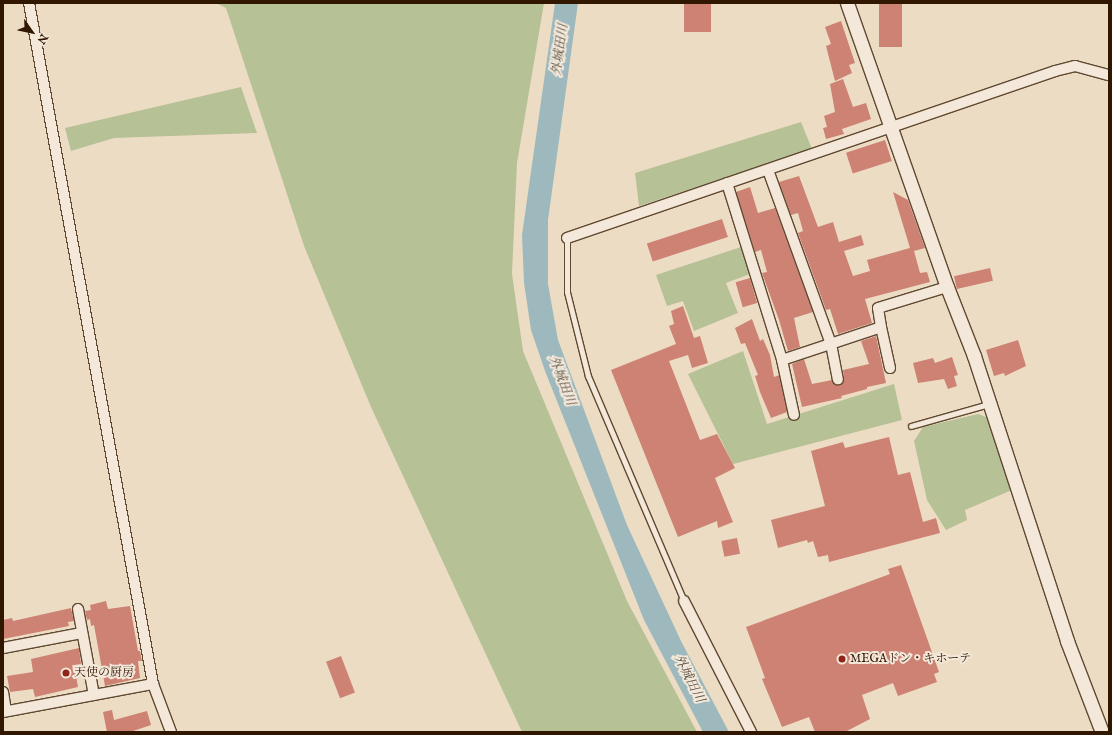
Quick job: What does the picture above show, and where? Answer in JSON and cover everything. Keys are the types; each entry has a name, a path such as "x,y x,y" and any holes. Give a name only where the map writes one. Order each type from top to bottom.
{"street":[{"path":"29,3 153,684 171,732"},
{"path":"847,3 890,129 990,404 1067,641 1102,732"},
{"path":"567,238 617,223 727,183 1075,66 1109,75"},
{"path":"768,170 830,344 838,379"},
{"path":"727,183 782,360 794,416"},
{"path":"890,368 878,308 947,286"},
{"path":"782,360 881,327"},
{"path":"684,601 751,732"},
{"path":"78,608 94,695"},
{"path":"3,648 82,633"},
{"path":"3,692 5,712 153,684"}],"lane":[{"path":"567,238 567,292 588,376 684,601"},
{"path":"912,426 990,404"}],"green space":[{"path":"216,3 544,3 517,163 512,274 523,351 627,601 697,732 522,732 371,407 304,246 226,8"},
{"path":"241,87 257,133 114,138 71,151 65,128"},
{"path":"801,122 812,149 639,206 635,173"},
{"path":"741,247 750,274 726,283 738,313 694,331 683,301 667,306 656,275"},
{"path":"743,351 767,424 894,384 902,420 733,464 688,374"},
{"path":"978,414 989,418 1012,490 965,510 967,520 946,530 927,500 914,441 923,427"}],"water":[{"name":"外城田川","path":"555,3 578,3 548,220 548,284 558,340 627,525 681,641 729,732 703,732 644,620 545,371 531,330 524,283 522,235"}],"building":[{"path":"684,3 711,3 711,32 684,32"},
{"path":"879,3 902,3 902,47 879,47"},
{"path":"841,21 855,63 849,65 852,73 835,81 826,46 831,44 825,27"},
{"path":"843,79 853,107 866,103 871,119 842,129 844,134 826,139 823,128 827,127 824,116 835,112 830,84"},
{"path":"885,140 892,161 853,174 846,153"},
{"path":"799,176 818,227 833,222 839,242 861,235 864,245 844,251 853,276 870,271 867,260 910,248 893,192 908,200 925,248 914,251 920,273 927,272 930,282 865,299 872,323 838,334 830,309 826,310 798,233 803,231 798,213 791,215 779,182"},
{"path":"750,187 758,213 775,208 813,312 794,318 800,347 788,351 779,320 762,273 767,272 761,250 755,252 736,192"},
{"path":"722,219 728,237 653,261 647,243"},
{"path":"990,268 993,281 957,289 954,276"},
{"path":"750,278 757,303 743,307 736,282"},
{"path":"683,306 694,338 700,336 708,363 692,368 688,355 669,361 700,440 717,434 735,468 715,478 733,522 718,528 717,521 678,537 611,370 676,344 669,326 674,324 671,311"},
{"path":"752,319 760,341 763,339 770,355 774,377 779,375 787,412 771,418 755,376 758,375 745,343 741,344 735,328"},
{"path":"876,336 886,383 867,387 867,389 841,396 842,398 802,407 792,364 804,359 812,384 832,380 836,385 840,385 844,381 843,370 869,364 861,341"},
{"path":"1018,340 1026,366 1005,376 1004,373 994,376 986,350"},
{"path":"952,357 958,375 954,376 957,386 948,389 944,379 918,383 913,363 933,358 935,363"},
{"path":"889,437 898,475 910,472 923,522 936,518 940,533 829,562 828,555 818,557 813,541 808,543 807,540 778,548 771,520 825,506 811,451 843,442 845,448"},
{"path":"737,538 740,554 724,557 721,541"},
{"name":"MEGAドン・キホーテ","path":"901,565 939,672 934,674 937,682 898,696 893,683 862,695 870,719 845,732 815,732 809,717 782,727 762,679 765,678 746,627 890,574 888,569"},
{"path":"106,601 108,609 130,606 138,651 140,651 142,661 138,661 140,678 105,686 94,625 91,626 90,619 87,620 85,611 91,610 90,605"},
{"path":"71,608 74,621 68,622 69,626 3,639 3,620 12,618 13,621"},
{"path":"79,648 81,664 74,665 78,687 35,697 33,689 10,692 7,676 33,672 31,659"},
{"path":"341,656 355,692 340,698 326,662"},
{"path":"112,710 114,720 147,711 151,725 130,732 107,732 103,712"}],"place":[{"name":"MEGAドン・キホーテ","path":"842,659"},
{"name":"天使の厨房","path":"66,673"}]}
